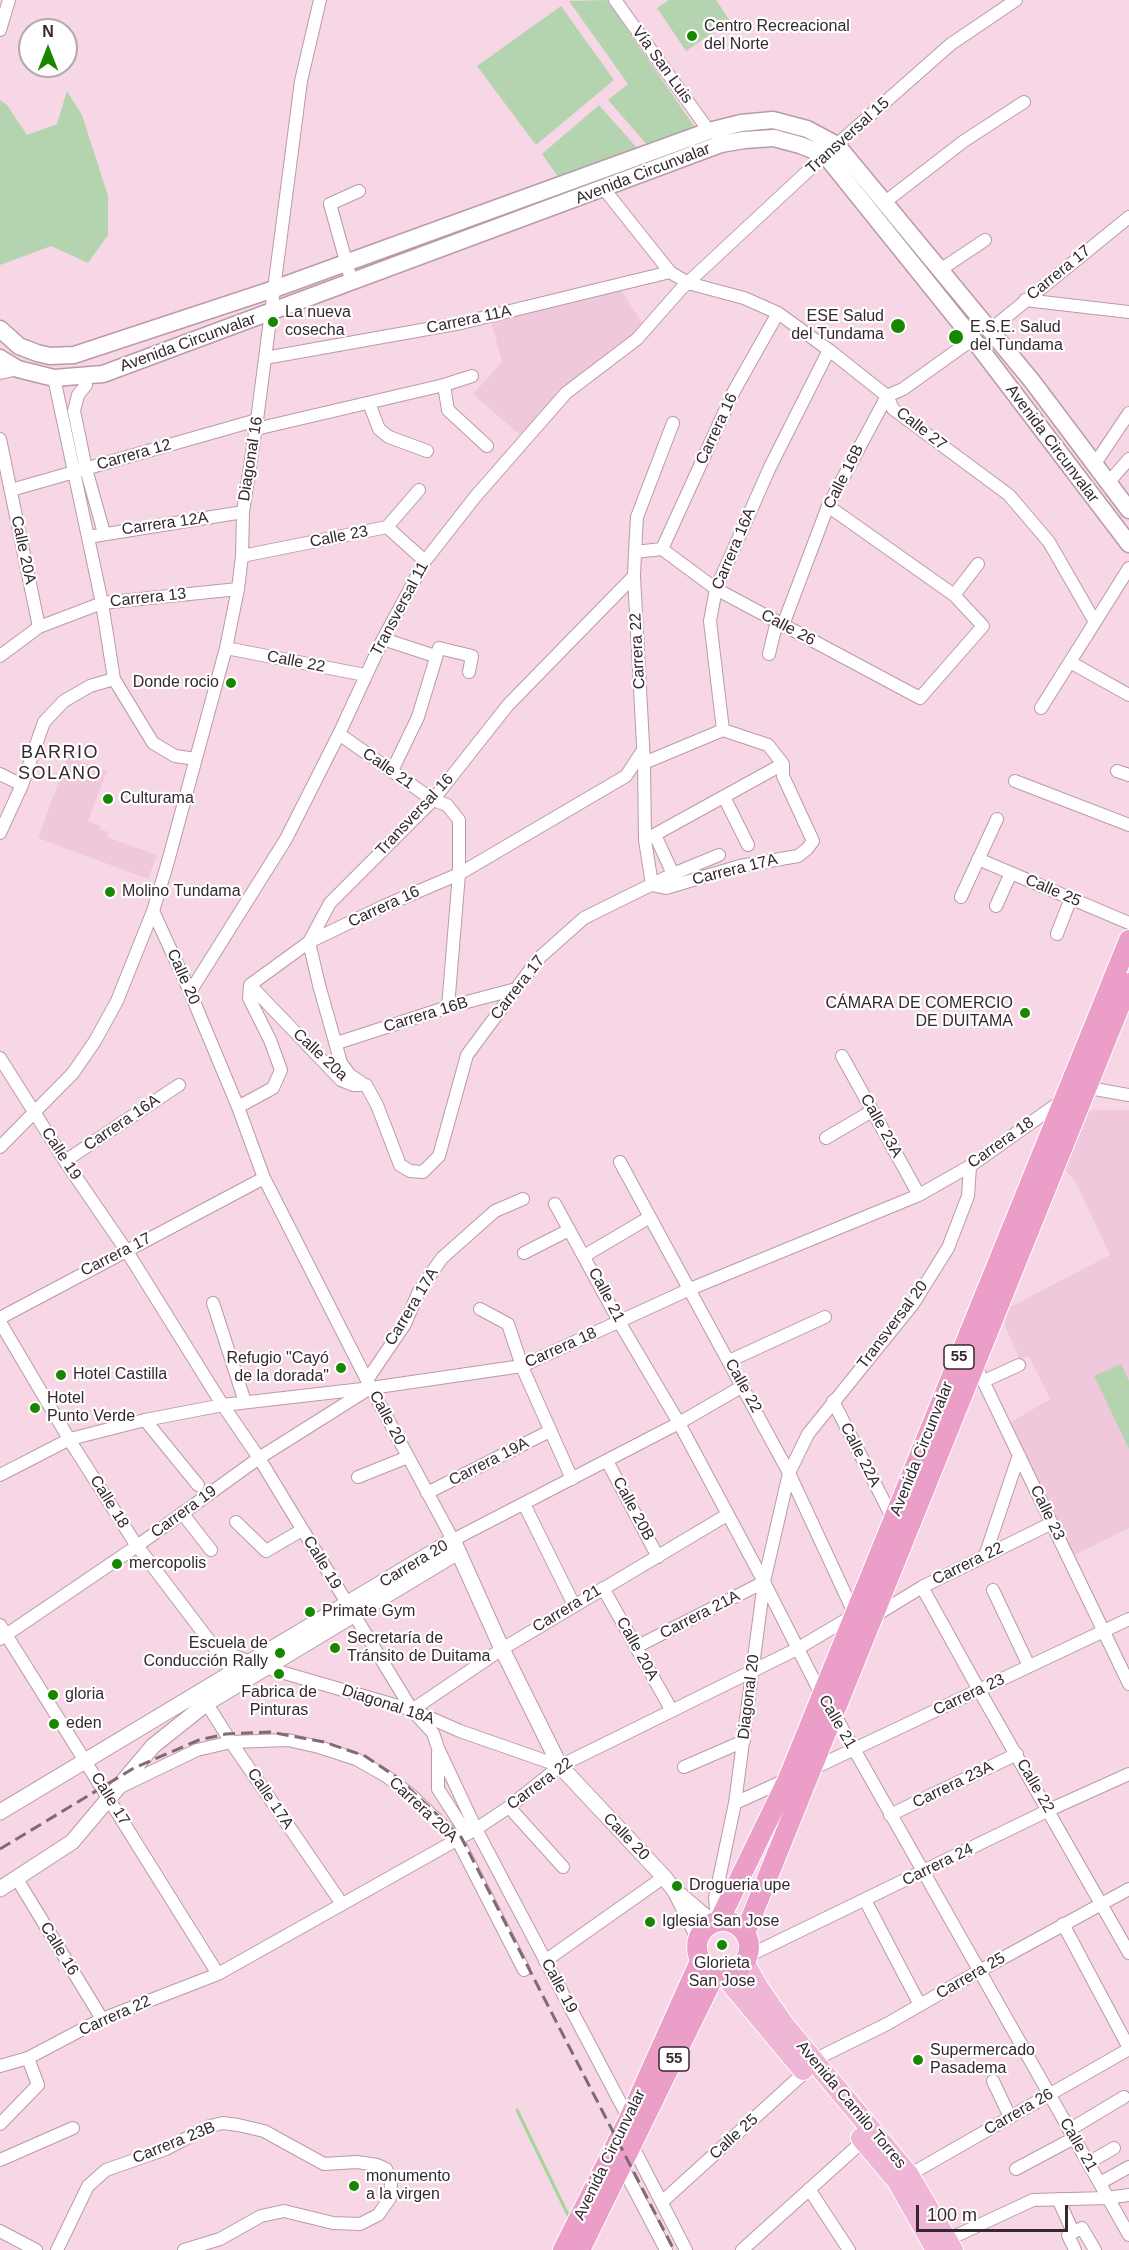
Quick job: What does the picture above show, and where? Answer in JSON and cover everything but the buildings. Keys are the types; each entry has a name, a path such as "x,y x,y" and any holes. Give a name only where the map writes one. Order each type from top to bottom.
{"highway":[{"name":"Avenida Circunvalar","path":"863,1617 893,1520 966,1341 1075,1094 1097,1039 1129,940"},
{"name":"Avenida Circunvalar","path":"1097,1039 1129,983"},
{"name":"Avenida Circunvalar","path":"716,1922 827,1704 863,1617 902,1541 979,1372 1075,1094"},
{"name":"Avenida Circunvalar","path":"745,1933 809,1770 827,1704"},
{"path":"716,1922 734,1923 745,1933"},
{"name":"55","path":"713,1969 696,1945 702,1931 716,1922"},
{"name":"55","path":"745,1933 748,1940 746,1959"},
{"path":"713,1969 730,1972 746,1959"},
{"name":"Avenida Circunvalar","path":"579,2235 629,2118 713,1969"},
{"name":"Avenida Circunvalar","path":"579,2235 622,2166 713,1969"}],"main road":[{"name":"Avenida Circunvalar","path":"0,329 20,346 37,353 50,356 74,355 274,289 709,130 741,123 773,120 807,129 885,202 1032,381 1129,510"},
{"name":"Avenida Circunvalar","path":"0,358 18,369 54,378 103,374 721,144 774,138 831,150 1129,544"},
{"path":"1015,396 1032,381"},
{"name":"Avenida Camilo Torres","path":"746,1959 774,2011 809,2066 863,2141 897,2181 946,2247"},
{"name":"Avenida Camilo Torres","path":"713,1969 809,2066 909,2175 946,2247"}],"street":[{"path":"1,25 9,0"},
{"name":"Diagonal 16","path":"153,911 226,648 238,590 242,556 243,512 301,81 320,0"},
{"name":"Vía San Luis","path":"615,0 709,130"},
{"name":"Transversal 15","path":"688,283 831,150 951,44 1016,0"},
{"path":"885,202 964,141 1024,102"},
{"name":"Calle 27","path":"604,189 670,272 688,283 744,298 778,313 887,396 893,409 1010,495 1049,542 1095,622"},
{"path":"352,283 330,204 359,191"},
{"name":"Carrera 17","path":"990,330 1129,217"},
{"path":"940,270 985,240"},
{"name":"Carrera 11A","path":"265,358 461,323 670,272"},
{"name":"Transversal 11","path":"190,992 285,839 339,734 383,639 425,561 475,497 566,393 637,339 688,283"},
{"path":"1025,300 1129,312"},
{"name":"Carrera 16","path":"662,549 734,391 778,313"},
{"path":"887,396 903,389 973,339"},
{"name":"Carrera 16A","path":"723,730 710,621 716,589 770,467 829,350"},
{"path":"0,373 18,369"},
{"name":"Carrera 12","path":"11,490 256,425 369,403 472,376"},
{"path":"54,378 80,471 104,533"},
{"path":"86,385 78,395 74,411 88,537 102,603 114,679 153,743 175,756 196,759"},
{"path":"444,385 448,410 488,446"},
{"name":"Calle 16B","path":"770,654 775,629 783,625 828,506 887,396"},
{"path":"369,403 379,429 389,437 428,451"},
{"path":"1094,465 1129,413"},
{"name":"Carrera 22","path":"652,885 634,576 635,552 637,517 673,423"},
{"name":"Calle 20A","path":"0,439 39,627"},
{"path":"1108,483 1129,459"},
{"path":"387,527 419,490"},
{"path":"828,506 954,595 978,564"},
{"name":"Carrera 12A","path":"88,537 243,512"},
{"name":"Calle 23","path":"242,556 387,527 425,561"},
{"path":"635,552 662,549"},
{"name":"Calle 26","path":"662,549 716,589 920,698 983,627 954,595"},
{"path":"1041,708 1129,568"},
{"name":"Transversal 16","path":"309,942 330,903 433,800 508,705 634,576"},
{"name":"Carrera 13","path":"0,656 39,627 102,603 238,590"},
{"path":"383,639 435,656"},
{"name":"Calle 22","path":"226,648 365,675"},
{"path":"392,771 418,717 438,648 472,657 469,672"},
{"path":"1070,662 1129,695"},
{"path":"0,832 22,785 45,722 64,701 90,686 114,679"},
{"path":"644,756 723,730 768,745 783,764 650,837 673,874"},
{"name":"Calle 21","path":"339,734 433,800 447,805 459,820 459,874 448,1007"},
{"name":"Carrera 16","path":"250,985 309,942 384,906 459,874 626,776 644,756"},
{"name":"Carrera 17A","path":"652,885 666,888 740,866 798,856 813,841 783,776 783,764"},
{"path":"0,774 22,785"},
{"path":"1015,781 1129,825"},
{"path":"724,797 748,845"},
{"path":"961,897 997,819"},
{"name":"Carrera 17","path":"423,1172 439,1156 467,1055 539,958 584,918 673,874 719,855"},
{"name":"Calle 25","path":"978,859 1129,923"},
{"path":"996,906 1011,873"},
{"path":"1057,934 1071,898"},
{"path":"0,1147 73,1072 95,1041 117,1001 153,911"},
{"name":"Calle 20","path":"153,911 238,1107 264,1178 455,1546 502,1649 560,1766 664,1877 675,1891 698,1937"},
{"path":"309,942 341,1064 350,1075 366,1085"},
{"path":"238,1107 273,1088 281,1070 270,1040 249,998 250,985"},
{"name":"Calle 20a","path":"250,985 341,1080 353,1085 366,1085 377,1105 400,1165 410,1171 423,1172"},
{"name":"Carrera 16B","path":"337,1042 448,1007 516,989"},
{"name":"Calle 23A","path":"842,1056 919,1195"},
{"name":"Calle 19","path":"0,1058 259,1458 412,1710 433,1733 467,1834 545,1960 629,2118"},
{"name":"Carrera 16A","path":"65,1161 179,1085"},
{"path":"1075,1094 1129,1095"},
{"name":"Carrera 18","path":"0,1475 70,1439 145,1420 223,1405 369,1384 522,1366 690,1289 919,1195 970,1166 1075,1094"},
{"path":"826,1138 872,1111"},
{"name":"Calle 22","path":"620,1162 743,1386 863,1617"},
{"name":"Transversal 20","path":"789,1473 807,1434 913,1304 948,1248 968,1196 970,1166"},
{"name":"Carrera 17","path":"0,1320 126,1250 264,1178"},
{"name":"Carrera 17A","path":"369,1384 405,1324 419,1291 441,1258 495,1211 523,1200"},
{"name":"Calle 21","path":"555,1204 679,1423 827,1704 1129,2235"},
{"path":"584,1256 650,1217"},
{"path":"524,1253 569,1230"},
{"path":"213,1303 245,1402"},
{"path":"480,1309 508,1324 522,1366 572,1479"},
{"path":"729,1361 825,1317"},
{"name":"Calle 18","path":"0,1320 70,1439 137,1546 233,1672"},
{"name":"Calle 23","path":"966,1341 1129,1684"},
{"path":"979,1372 1019,1365"},
{"name":"Carrera 19","path":"2,1633 137,1546 259,1458 369,1384"},
{"name":"Carrera 20","path":"0,1812 136,1730 203,1697 233,1672 350,1609 524,1504 679,1423 743,1386"},
{"name":"Calle 22A","path":"833,1401 902,1541"},
{"path":"145,1420 198,1485"},
{"name":"Carrera 19A","path":"427,1493 550,1431"},
{"path":"985,1556 1019,1455"},
{"path":"358,1477 408,1457"},
{"name":"Calle 20B","path":"607,1461 658,1557"},
{"name":"Diagonal 20","path":"716,1922 716,1898 735,1803 764,1582 789,1473"},
{"path":"524,1504 574,1605"},
{"path":"182,1513 211,1550"},
{"name":"Carrera 21","path":"412,1710 502,1649 727,1515"},
{"path":"236,1522 266,1551 302,1530"},
{"name":"Carrera 22","path":"0,2066 29,2058 102,2019 218,1974 467,1834 509,1807 560,1766 1052,1523"},
{"name":"Carrera 21A","path":"636,1647 764,1582"},
{"name":"Calle 22","path":"922,1587 1129,1953"},
{"name":"Calle 20A","path":"603,1588 672,1711"},
{"path":"993,1590 1029,1666"},
{"name":"Carrera 20A","path":"0,1889 72,1842 153,1746 203,1697 267,1668 350,1609"},
{"name":"Carrera 23","path":"809,1770 1129,1619"},
{"name":"Calle 17","path":"2,1633 86,1760 114,1793 218,1974"},
{"name":"Diagonal 18A","path":"215,1649 267,1668 412,1710 460,1731 560,1766"},
{"name":"Calle 17A","path":"203,1697 231,1742 342,1904"},
{"path":"136,1730 148,1733 153,1746"},
{"name":"Carrera 20A","path":"114,1793 197,1750 231,1742 288,1740 357,1759 386,1776 467,1834 524,1970"},
{"path":"684,1767 744,1741"},
{"name":"Carrera 23A","path":"890,1815 1017,1754"},
{"name":"Carrera 24","path":"746,1959 1048,1810 1129,1774"},
{"path":"735,1803 788,1779"},
{"path":"509,1807 563,1867"},
{"path":"545,1960 664,1877"},
{"name":"Calle 16","path":"17,1879 102,2019"},
{"name":"Carrera 25","path":"809,2066 1129,1888"},
{"name":"Calle 20","path":"675,1891 716,1922"},
{"path":"865,1900 920,2006"},
{"path":"1063,1924 1129,2049"},
{"name":"Carrera 26","path":"909,2175 1129,2049"},
{"path":"0,2124 38,2085 29,2058"},
{"name":"Calle 25","path":"663,2201 809,2066"},
{"path":"993,2081 1010,2117"},
{"path":"1016,2169 1072,2134 1124,2097"},
{"name":"Carrera 23B","path":"57,2250 88,2186 106,2170 166,2149 210,2126 231,2124 264,2131 324,2164 357,2162 377,2165 386,2169 391,2182 390,2198 378,2215 360,2224 333,2223 284,2211 261,2216 220,2239 184,2250"},
{"path":"0,2160 73,2128"},
{"path":"742,2250 756,2245 809,2189 863,2141"},
{"path":"632,2145 663,2201 686,2250"},
{"path":"1088,2163 1114,2148"},
{"path":"622,2166 666,2250"},
{"path":"1100,2183 1129,2167"},
{"path":"809,2189 849,2250"},
{"path":"946,2247 1033,2200 1107,2198 1129,2195"},
{"path":"1058,2199 1074,2231 1095,2250"},
{"path":"0,2231 36,2250"},
{"path":"1074,2231 1075,2250"}],"shaded area":[{"path":"620,288 643,325 630,338 563,387 520,435 473,394 502,362 491,321"},
{"path":"68,756 107,771 88,821 101,826 100,829 108,832 107,837 157,855 148,879 38,838"},
{"path":"1088,1110 1129,1110 1129,1528 1069,1558 1005,1426 1050,1399 1029,1356 1020,1360 1004,1324 1010,1307 1110,1255 1075,1181 1059,1164"}],"green space":[{"path":"607,0 694,126 649,147 608,100 628,84 569,1"},
{"name":"Centro Recreacional del Norte","path":"669,0 716,0 730,21 686,51 657,8"},
{"path":"561,6 614,80 536,145 477,66"},
{"path":"67,91 82,115 108,196 108,235 88,263 51,246 0,265 0,100 7,105 27,135 57,124"},
{"path":"599,105 638,149 559,178 542,154"},
{"path":"1121,1364 1129,1381 1129,1449 1094,1376"}],"waterway":[{"path":"517,2110 570,2219"}],"railway":[{"path":"0,1849 134,1768 199,1740 226,1734 270,1732 324,1742 365,1756 398,1778 461,1837 674,2250"}],"place":[{"name":"Centro Recreacional del Norte","path":"692,36"},
{"name":"La nueva cosecha","path":"273,322"},
{"name":"ESE Salud del Tundama","path":"898,326"},
{"name":"E.S.E. Salud del Tundama","path":"956,337"},
{"name":"Donde rocio","path":"231,683"},
{"name":"Culturama","path":"108,799"},
{"name":"Molino Tundama","path":"110,892"},
{"name":"CÁMARA DE COMERCIO DE DUITAMA","path":"1025,1013"},
{"name":"Refugio \"Cayó de la dorada\"","path":"341,1368"},
{"name":"Hotel Castilla","path":"61,1375"},
{"name":"Hotel Punto Verde","path":"35,1408"},
{"name":"mercopolis","path":"117,1564"},
{"name":"Primate Gym","path":"310,1612"},
{"name":"Secretaría de Tránsito de Duitama","path":"335,1648"},
{"name":"Escuela de Conducción Rally","path":"280,1653"},
{"name":"Fabrica de Pinturas","path":"279,1674"},
{"name":"gloria","path":"53,1695"},
{"name":"eden","path":"54,1724"},
{"name":"Drogueria upe","path":"677,1886"},
{"name":"Iglesia San Jose","path":"650,1922"},
{"name":"Glorieta San Jose","path":"722,1945"},
{"name":"Supermercado Pasadema","path":"918,2060"},
{"name":"monumento a la virgen","path":"354,2186"}],"district":[{"name":"BARRIO SOLANO","path":"60,763"}]}
